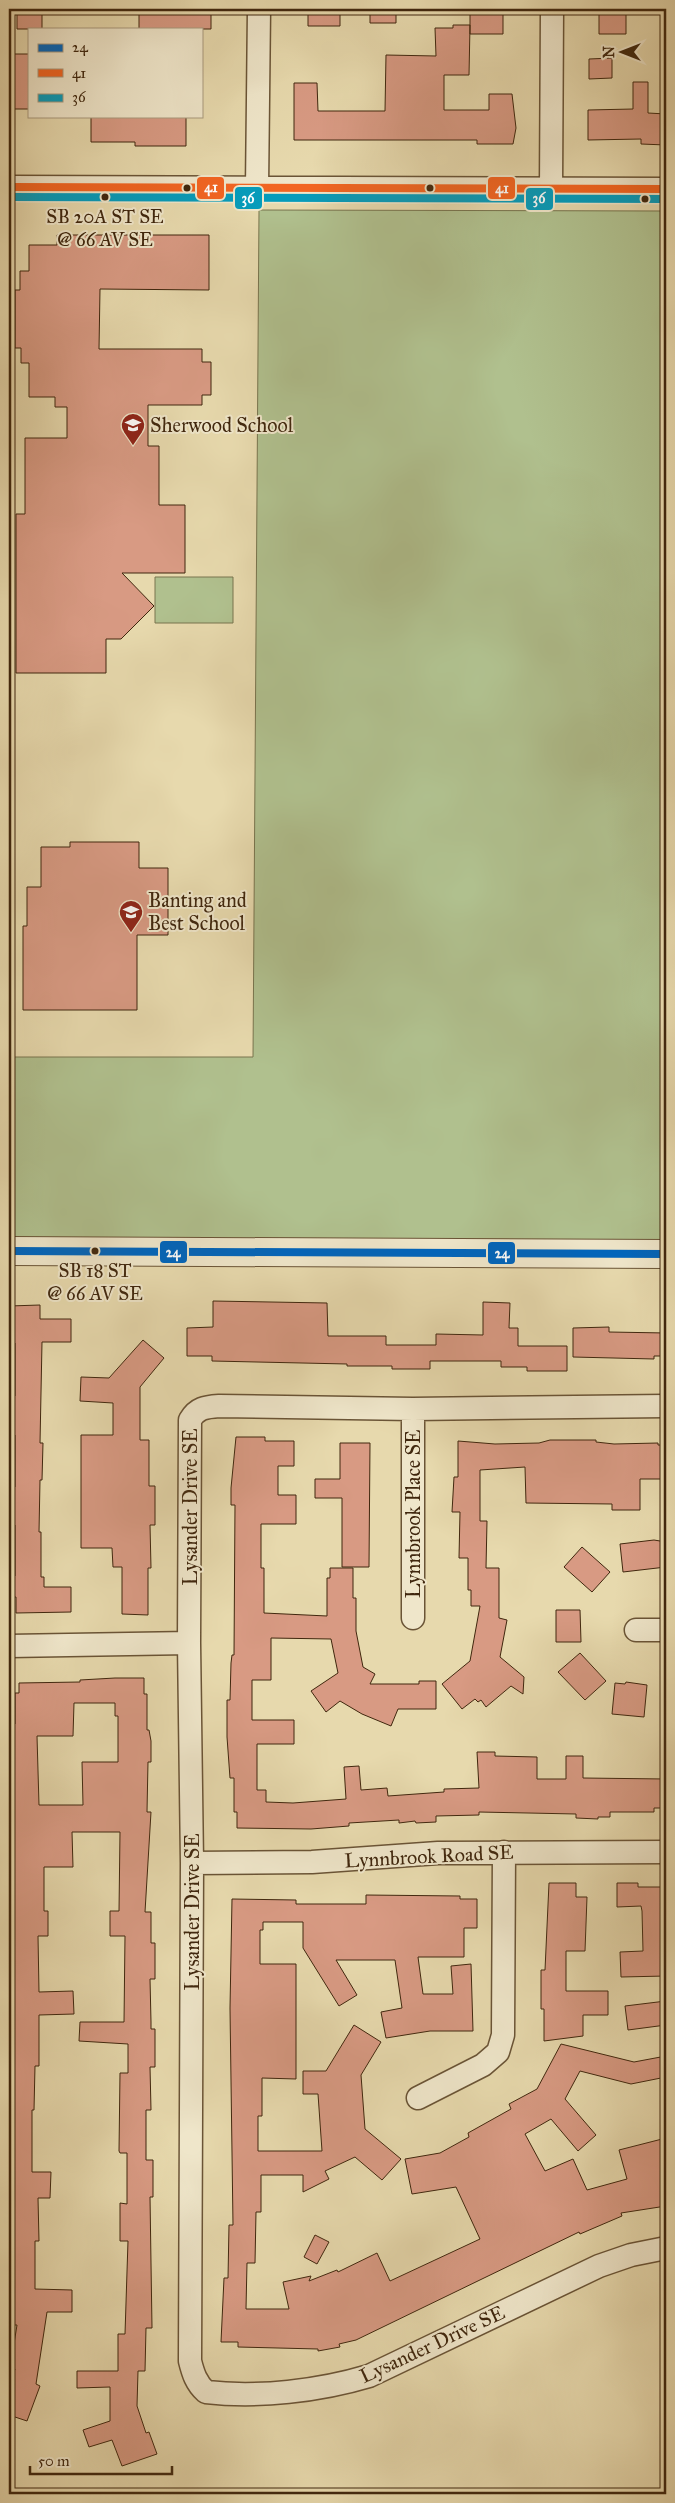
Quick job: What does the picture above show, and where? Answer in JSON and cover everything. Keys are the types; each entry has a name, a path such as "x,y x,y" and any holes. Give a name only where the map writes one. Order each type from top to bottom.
{"street":[{"path":"257,188 259,9"},
{"path":"551,189 552,9"},
{"path":"9,188 666,189"},
{"path":"9,1251 666,1254"},
{"name":"Lysander Drive SE","path":"666,1406 413,1409 219,1406 204,1407 195,1411 190,1420 189,1643 192,1863 190,2361 193,2375 206,2392 302,2391 340,2384 369,2376 599,2266 630,2255 666,2248"},
{"name":"Lynnbrook Place SE","path":"413,1409 413,1618"},
{"path":"636,1630 666,1630"},
{"path":"9,1646 189,1643"},
{"path":"418,2098 483,2065 498,2052 503,2035 504,1852"},
{"name":"Lynnbrook Road SE","path":"192,1863 312,1862 438,1853 666,1852"}],"green space":[{"path":"259,210 666,211 666,1254 9,1251 9,1057 253,1057"},
{"path":"155,577 233,577 233,623 155,623"}],"building":[{"path":"17,9 42,9 42,28 17,29"},
{"path":"180,9 211,9 211,29 139,28 139,13 180,14"},
{"path":"308,9 340,9 340,26 308,26"},
{"path":"370,9 396,9 396,23 370,23"},
{"path":"470,9 503,9 503,34 470,34"},
{"path":"599,9 626,9 626,34 599,34"},
{"path":"453,25 470,25 469,75 444,75 444,110 489,110 489,94 512,94 516,128 513,144 477,144 477,140 294,140 294,83 317,83 318,111 385,111 386,55 436,56 435,28 453,28"},
{"path":"9,54 28,54 28,109 9,109"},
{"path":"612,58 612,78 589,79 589,59"},
{"path":"633,82 648,82 648,113 666,114 666,145 641,144 641,139 588,140 588,110 633,109"},
{"path":"91,118 186,118 186,146 135,146 135,142 91,142"},
{"path":"57,235 209,235 209,290 100,289 99,349 202,349 202,362 211,362 211,395 202,395 202,405 148,405 148,446 159,446 159,505 185,505 185,573 122,573 154,606 121,639 106,639 106,673 16,673 16,514 25,514 25,438 67,438 67,407 55,407 55,397 29,397 29,363 21,363 21,348 15,348 15,290 20,290 20,271 29,271 29,245 57,245"},
{"path":"70,842 139,842 139,868 168,868 168,935 137,935 137,1010 23,1010 23,926 27,926 27,887 41,887 41,847 70,847"},
{"path":"213,1301 327,1303 328,1336 386,1336 386,1345 436,1345 436,1334 483,1335 483,1302 510,1303 509,1328 518,1328 518,1346 567,1346 567,1371 527,1371 527,1367 501,1367 501,1361 430,1361 430,1369 392,1369 392,1366 347,1366 347,1364 212,1361 212,1356 187,1356 187,1328 213,1327"},
{"path":"40,1305 40,1319 71,1319 71,1342 42,1342 40,1443 43,1443 39,1532 41,1532 41,1577 44,1577 44,1587 71,1587 71,1612 16,1613 16,1597 12,1597 12,1576 15,1576 15,1525 11,1525 11,1487 15,1487 15,1435 13,1435 13,1417 9,1417 9,1396 15,1396 15,1343 12,1343 12,1326 9,1326 9,1306"},
{"path":"609,1327 609,1332 666,1333 666,1356 654,1356 654,1359 573,1357 573,1328"},
{"path":"143,1340 164,1358 140,1387 140,1440 149,1440 149,1486 155,1486 155,1525 150,1525 151,1568 148,1568 148,1615 122,1614 122,1567 113,1567 112,1548 81,1548 81,1435 113,1435 113,1403 80,1401 81,1377 109,1378"},
{"path":"236,1437 265,1437 265,1441 294,1441 294,1466 278,1466 278,1495 296,1495 296,1524 261,1524 261,1568 264,1568 264,1613 327,1616 327,1578 330,1578 330,1568 353,1568 353,1598 356,1598 356,1631 363,1667 375,1674 370,1684 419,1684 419,1681 436,1681 436,1709 398,1709 391,1726 362,1714 340,1701 326,1712 311,1691 338,1673 331,1639 271,1638 271,1680 252,1680 252,1720 294,1720 294,1744 257,1744 257,1790 266,1790 266,1802 293,1803 346,1799 344,1767 359,1766 361,1790 387,1788 388,1796 444,1792 444,1789 479,1788 477,1752 495,1752 495,1756 537,1757 537,1779 566,1779 566,1756 583,1756 583,1778 666,1779 666,1808 654,1808 654,1812 610,1812 610,1817 598,1817 598,1819 576,1818 576,1814 479,1812 479,1815 436,1816 436,1822 416,1823 415,1821 399,1823 399,1820 349,1823 349,1826 311,1829 237,1828 237,1812 234,1812 234,1778 230,1778 227,1737 227,1700 230,1700 231,1663 232,1655 234,1655 235,1505 231,1505 231,1488"},
{"path":"550,1440 596,1440 596,1442 614,1444 658,1443 658,1445 666,1445 666,1479 640,1479 640,1510 612,1510 612,1504 526,1503 525,1467 480,1470 480,1521 487,1521 486,1568 499,1568 499,1618 507,1620 500,1657 524,1677 523,1694 511,1686 486,1707 481,1700 478,1702 475,1699 462,1709 442,1684 470,1661 480,1606 471,1606 471,1590 468,1590 468,1558 459,1558 460,1512 452,1512 454,1477 458,1477 458,1441 495,1444 539,1443"},
{"path":"340,1443 370,1443 369,1567 342,1567 342,1498 315,1498 315,1479 340,1479"},
{"path":"654,1540 666,1542 666,1567 623,1572 620,1544"},
{"path":"582,1547 610,1572 592,1592 564,1567"},
{"path":"556,1610 580,1610 581,1642 556,1642"},
{"path":"580,1653 606,1681 585,1700 558,1672"},
{"path":"144,1678 144,1694 147,1694 147,1730 149,1730 151,1741 151,1762 148,1762 147,1812 151,1812 145,1912 151,1912 151,1943 155,1943 155,1979 150,1979 151,2029 155,2029 155,2067 150,2067 151,2110 146,2110 146,2160 153,2160 153,2197 150,2197 152,2328 146,2328 145,2371 138,2371 137,2406 146,2433 149,2432 157,2454 122,2466 112,2440 89,2447 83,2430 110,2421 110,2387 77,2388 77,2371 118,2371 118,2334 125,2334 128,2241 120,2241 120,2203 127,2204 127,2153 120,2153 119,2151 120,2073 128,2073 128,2044 79,2041 80,2022 124,2022 125,1936 110,1936 110,1911 119,1911 120,1832 72,1832 73,1867 44,1867 44,1911 48,1911 48,1936 38,1936 39,1992 73,1991 74,2014 39,2015 39,2066 35,2066 34,2110 32,2110 32,2172 51,2172 50,2198 38,2198 39,2241 35,2241 35,2289 72,2290 72,2312 47,2312 36,2384 40,2386 27,2421 9,2415 9,2388 15,2369 10,2369 17,2325 12,2325 11,2283 9,2283 9,2246 12,2246 9,2153 9,2073 12,2073 9,1898 12,1898 12,1849 9,1849 11,1724 15,1724 15,1693 19,1693 19,1683 80,1682 80,1680","holes":["74,1703 115,1703 115,1716 118,1716 118,1762 82,1762 83,1805 39,1805 37,1736 73,1736"]},
{"path":"626,1682 647,1685 644,1717 612,1714 615,1683 625,1684"},
{"path":"549,1883 576,1883 576,1897 587,1897 585,1951 566,1951 566,1991 608,1991 608,2015 583,2015 583,2036 544,2041 544,2009 541,2009 541,1970 545,1970"},
{"path":"617,1883 638,1883 638,1887 666,1887 666,1976 621,1977 620,1952 643,1951 642,1911 641,1906 617,1907"},
{"path":"366,1895 460,1896 460,1899 477,1899 477,1928 464,1928 464,1957 418,1957 423,1994 453,1994 451,1966 471,1964 473,2031 430,2031 386,2038 381,2012 402,2008 395,1960 336,1960 357,1995 339,2006 303,1948 303,1922 263,1922 263,1930 260,1930 260,1964 296,1964 296,2079 262,2078 262,2116 258,2116 258,2151 322,2151 318,2094 303,2094 303,2071 326,2071 354,2025 381,2042 361,2075 365,2129 401,2159 382,2180 355,2157 325,2171 329,2179 303,2192 303,2175 261,2175 261,2212 256,2212 255,2263 247,2263 246,2309 289,2309 283,2282 311,2276 309,2281 337,2270 338,2272 377,2253 390,2281 480,2239 456,2187 412,2194 405,2159 440,2153 469,2137 468,2133 511,2109 509,2104 537,2089 561,2044 634,2062 666,2056 666,2077 631,2084 580,2071 565,2099 596,2135 578,2151 551,2119 525,2134 545,2171 573,2159 587,2190 627,2179 619,2150 666,2138 666,2206 621,2213 622,2216 580,2234 579,2232 356,2340 339,2344 340,2347 318,2351 318,2349 238,2347 238,2342 221,2342 224,2278 228,2278 229,2225 233,2225 230,2008 232,1899 296,1900 296,1904 366,1904"},
{"path":"666,2001 666,2025 628,2030 625,2006"},
{"path":"315,2235 329,2242 317,2264 304,2257"}],"transit line":[{"name":"41","path":"9,187 666,189"},
{"name":"36","path":"9,197 666,199"},
{"name":"24","path":"9,1251 666,1254"}],"place":[{"name":"SB 20A ST SE @ 66 AV SE","path":"105,197"},
{"name":"Sherwood School","path":"133,446"},
{"name":"Banting and Best School","path":"131,933"},
{"name":"SB 18 ST @ 66 AV SE","path":"95,1251"}]}
